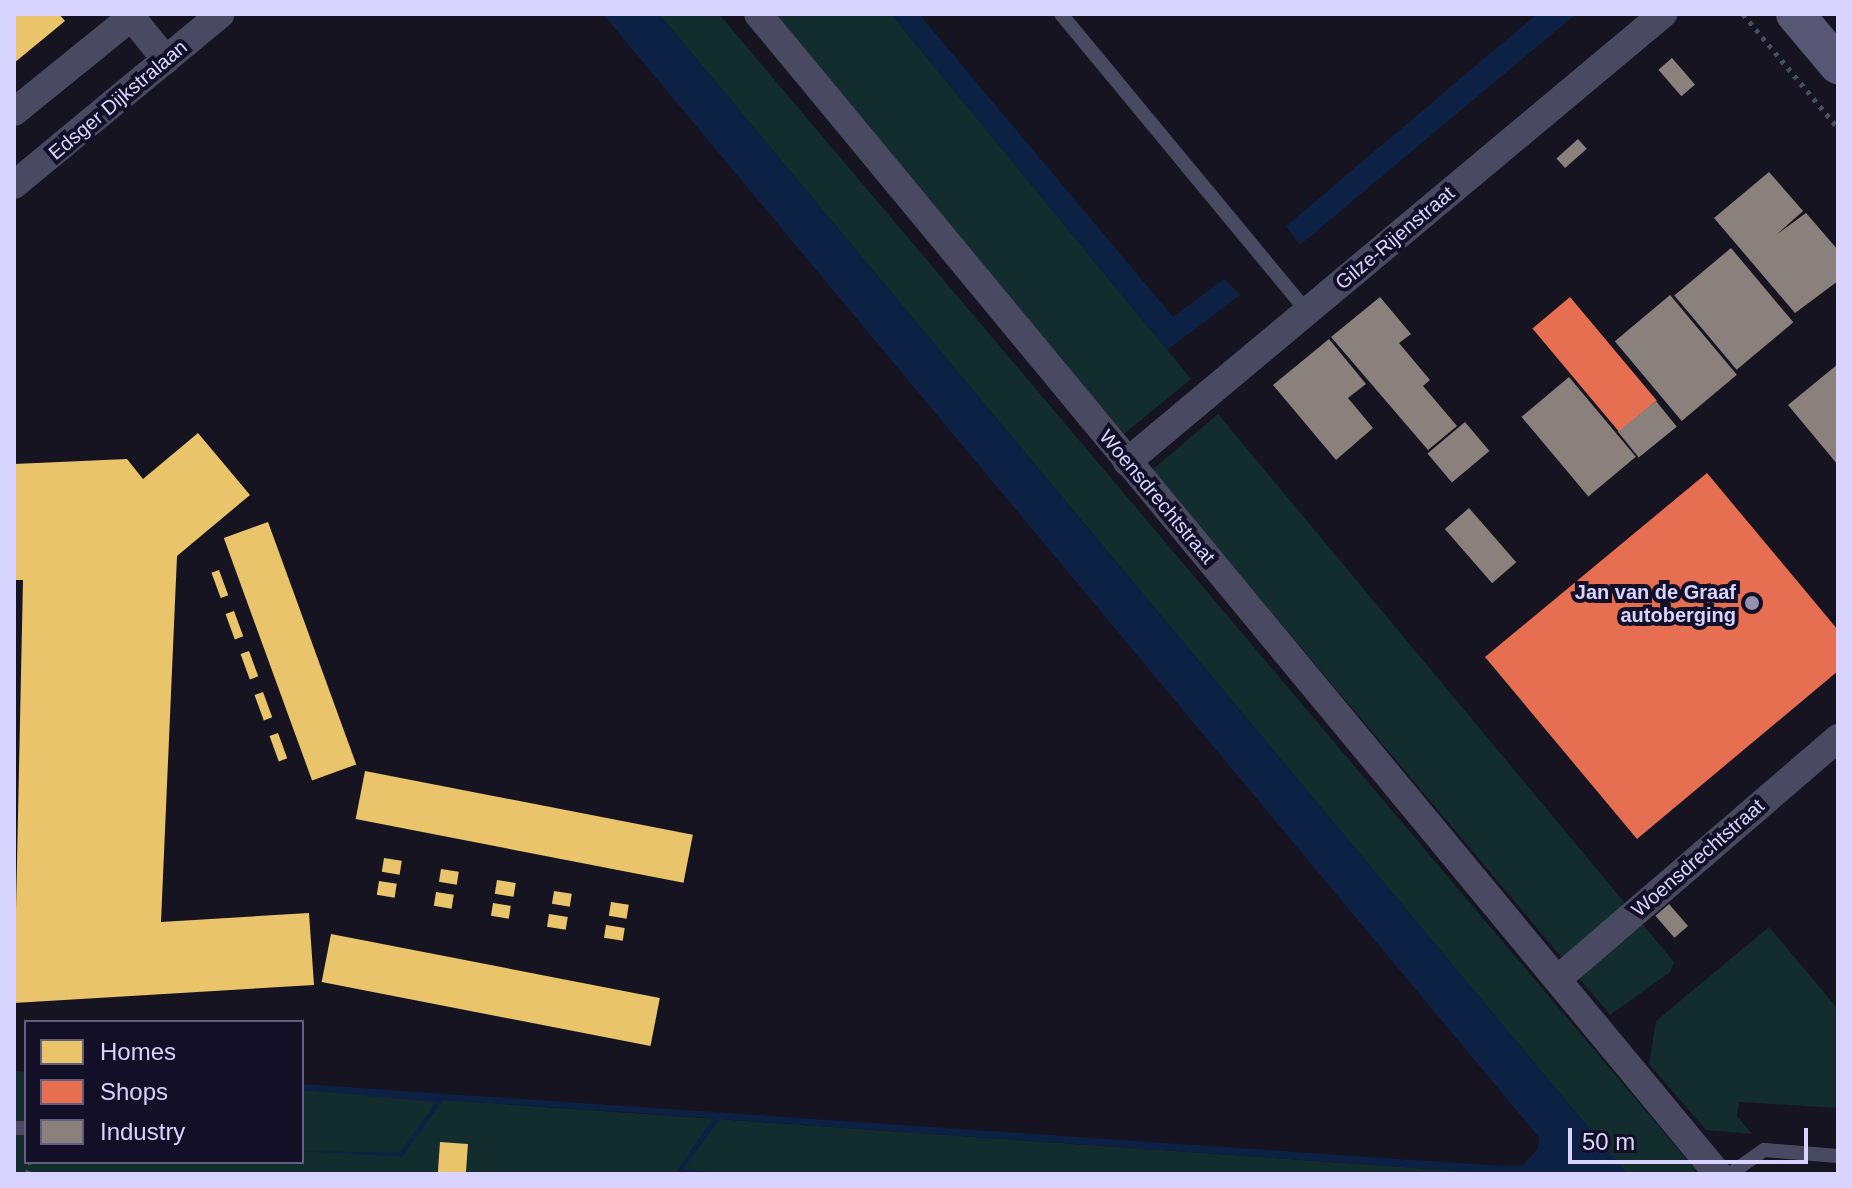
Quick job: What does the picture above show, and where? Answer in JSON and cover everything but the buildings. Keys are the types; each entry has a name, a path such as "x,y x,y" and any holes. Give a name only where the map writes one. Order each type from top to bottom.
{"main road":[{"path":"1795,14 1838,65"}],"street":[{"name":"Edsger Dijkstralaan","path":"14,185 221,14"},
{"name":"Woensdrechtstraat","path":"758,14 1127,462 1559,978 1718,1174"},
{"name":"Gilze-Rijenstraat","path":"1127,462 1663,14"},
{"path":"14,112 131,15 166,60"},
{"name":"Woensdrechtstraat","path":"1559,978 1838,738"}],"lane":[{"path":"1061,14 1307,311"},
{"path":"1730,1174 1764,1150 1838,1156"}],"path":[{"path":"1743,14 1838,128"}],"green space":[{"path":"659,14 719,14 1699,1174 1627,1174"},
{"path":"769,14 891,14 1191,379 1124,434"},
{"path":"1218,414 1674,962 1670,972 1610,1015 1152,470"},
{"path":"1769,927 1838,1009 1838,1108 1739,1102 1737,1116 1752,1134 1706,1130 1649,1064 1656,1021"},
{"path":"14,1071 24,1072 24,1164 304,1164 304,1090 1503,1174 14,1174"}],"water":[{"path":"603,14 659,14 1627,1174 1503,1174 720,1119 683,1169 731,1174 675,1174 713,1118 443,1100 402,1157 304,1151 400,1153 436,1102 304,1090 304,1084 1502,1166 1522,1166 1538,1149 1539,1137"},
{"path":"891,14 919,14 1173,317 1224,279 1240,295 1167,350"},
{"path":"1537,14 1576,14 1300,245 1286,226"}],"place":[{"name":"Jan van de Graaf autoberging","path":"1752,603"}]}
